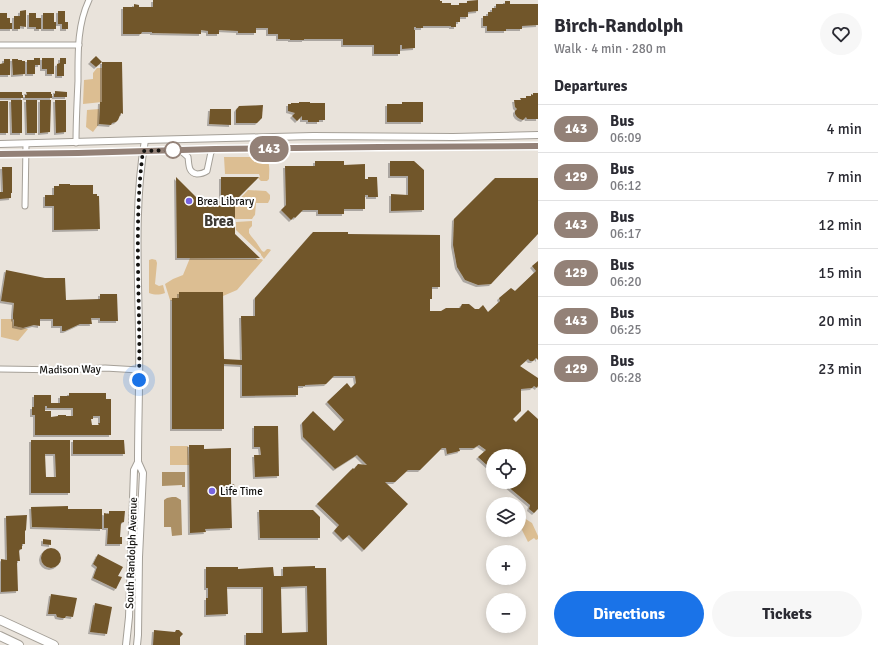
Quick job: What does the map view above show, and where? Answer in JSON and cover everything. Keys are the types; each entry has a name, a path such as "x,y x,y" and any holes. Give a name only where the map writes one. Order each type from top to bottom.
{"main road":[{"path":"0,620 54,645"},
{"path":"0,636 19,645"}],"street":[{"path":"76,142 79,45 84,10 89,0"},
{"path":"0,45 79,45"},
{"path":"0,144 313,136 538,135"},
{"name":"South Randolph Avenue","path":"137,645 143,473 138,462 139,370 137,232 138,200 145,140"},
{"path":"25,206 26,144"},
{"path":"0,154 215,149 538,146"},
{"path":"180,150 188,157 189,168 191,171 196,174 201,174 207,171 212,152 215,149"},
{"name":"Madison Way","path":"0,369 66,370 105,368 139,370"},
{"name":"South Randolph Avenue","path":"126,645 129,617 134,470 138,462"}],"shaded area":[{"path":"97,68 102,68 102,102 83,104 84,80 93,79 93,73"},
{"path":"99,109 99,124 93,132 86,127 87,110"},
{"path":"224,157 265,157 269,164 269,179 267,181 261,181 258,178 260,177 259,174 225,174"},
{"path":"248,190 266,191 270,195 270,199 268,203 256,203 255,215 252,219 235,219 235,204"},
{"path":"252,221 252,226 249,229 249,233 262,251 264,252 267,249 271,250 264,259 261,254 236,230 236,222"},
{"path":"190,258 263,260 237,290 223,296 223,292 179,292 179,298 172,298 172,301 170,300 165,284 183,275"},
{"path":"149,260 156,260 157,263 155,284 159,286 163,285 165,293 149,293"},
{"path":"1,319 13,319 14,326 28,329 18,341 1,337"},
{"path":"170,446 188,446 189,465 170,465"},
{"path":"162,472 185,472 185,487 182,487 182,485 162,486"},
{"path":"176,497 181,500 182,535 172,536 171,527 164,527 164,500"},
{"path":"526,519 532,523 538,536 538,539 536,540 534,538 528,542 526,537"}],"building":[{"path":"153,0 440,0 442,3 459,5 459,3 467,3 467,1 478,0 478,11 468,12 468,17 460,17 460,22 456,22 456,27 414,27 415,48 402,49 402,45 400,45 400,54 374,54 374,45 343,45 343,39 278,39 278,34 268,34 268,28 256,28 256,33 238,33 238,31 219,30 219,34 208,34 208,31 201,30 201,34 142,32 141,34 123,34 123,7 134,7 134,4 139,5 139,7 153,7"},
{"path":"505,1 510,1 510,4 538,4 538,25 522,26 522,29 506,29 506,31 487,31 487,26 483,26 483,16 488,16 488,12 492,12 492,8 496,8 496,4 505,4"},
{"path":"26,10 26,27 20,26 20,29 14,29 14,16 20,16 20,11"},
{"path":"58,11 65,11 65,22 68,22 68,29 62,29 62,24 58,24"},
{"path":"0,13 7,13 7,18 10,18 10,23 12,23 12,29 0,29"},
{"path":"29,13 36,13 36,18 41,18 41,29 29,27"},
{"path":"43,13 54,13 56,29 43,29"},
{"path":"96,56 102,62 96,67 90,62"},
{"path":"34,58 40,58 40,65 35,65 35,74 27,74 27,60 34,60"},
{"path":"42,58 54,58 54,74 47,74 47,69 42,69"},
{"path":"60,58 66,58 66,64 64,64 64,76 57,76 57,64 60,63"},
{"path":"4,59 10,59 10,75 0,75 0,64 4,63"},
{"path":"12,59 25,61 25,74 13,75"},
{"path":"102,62 122,62 123,114 121,113 118,120 111,125 99,124 100,102 102,102"},
{"path":"55,91 67,92 67,97 54,97"},
{"path":"0,92 22,92 23,98 0,98"},
{"path":"26,92 51,92 52,98 25,98 25,95 27,95"},
{"path":"533,93 538,93 538,119 527,119 526,117 523,120 520,119 515,114 517,109 515,107 514,100 521,100 520,98 526,98 526,96 531,96 531,94 533,95"},
{"path":"11,100 22,100 22,133 12,133"},
{"path":"26,100 37,100 37,133 27,133"},
{"path":"40,100 51,100 50,132 40,133"},
{"path":"55,100 66,100 66,132 56,133"},
{"path":"0,101 8,101 8,133 0,133"},
{"path":"299,102 325,103 325,120 319,120 319,122 308,122 308,120 302,120 302,116 297,121 292,116 295,113 288,111 288,104"},
{"path":"402,102 423,102 423,122 387,122 387,104 402,104"},
{"path":"263,105 262,118 257,123 236,123 236,110 239,106"},
{"path":"210,109 231,109 231,125 209,124"},
{"path":"315,161 344,161 344,165 365,164 365,179 368,179 368,177 377,177 378,197 368,197 368,195 365,195 365,209 344,209 344,214 318,214 318,210 303,210 291,220 281,210 286,205 285,166 315,166"},
{"path":"390,161 414,161 424,170 424,210 391,211 391,194 408,195 408,176 390,176"},
{"path":"2,167 12,167 11,198 0,199 0,192 3,192"},
{"path":"176,177 201,202 221,201 221,177 259,177 235,201 235,234 260,258 177,258"},
{"path":"495,178 538,178 538,234 491,284 478,285 465,280 457,267 453,245 454,219"},
{"path":"59,184 93,185 93,194 97,194 97,196 99,196 100,229 54,230 54,206 45,206 45,195 54,195 54,186 59,186"},
{"path":"313,232 440,235 440,287 432,287 430,311 441,311 446,308 460,308 462,304 469,304 475,309 479,309 483,305 488,312 500,301 499,298 511,288 515,291 536,271 532,266 538,261 538,360 536,358 533,361 530,361 528,359 520,366 538,378 538,386 537,388 534,386 532,388 521,389 521,411 513,419 516,422 528,410 538,419 538,509 534,513 529,509 530,505 526,502 526,497 520,497 511,489 526,489 526,449 486,450 479,445 474,448 459,448 460,451 447,454 446,448 442,448 420,470 408,470 395,482 385,482 408,504 364,550 349,535 343,540 334,531 339,525 317,504 358,464 367,465 357,455 335,469 303,437 302,423 313,411 334,431 344,420 327,402 347,383 351,388 356,383 355,376 334,376 326,384 298,386 298,395 242,396 242,365 224,364 224,429 172,429 172,298 179,298 179,292 223,292 224,359 242,360 241,316 255,316 255,298"},
{"path":"6,270 45,278 65,278 66,300 100,299 100,294 117,294 118,321 100,321 100,318 91,318 92,324 80,324 65,331 62,331 62,326 53,326 53,319 40,319 40,326 34,325 23,328 14,326 14,303 1,301"},
{"path":"69,393 106,393 106,399 111,399 111,435 35,435 35,415 32,415 34,395 51,395 51,403 60,403 60,396 69,396","holes":["45,406 47,406 47,408 73,408 73,416 58,415 51,417 51,411 45,411","93,416 100,416 100,423 98,423 99,425 92,425 91,419 93,419"]},
{"path":"254,426 278,426 279,476 255,477 254,455 261,455 260,447 254,447"},
{"path":"31,440 70,440 70,493 31,493","holes":["45,454 55,454 56,477 46,477"]},
{"path":"73,440 124,440 125,454 73,454"},
{"name":"Life Time","path":"189,445 204,445 204,449 231,448 231,484 234,484 235,489 235,493 231,493 232,528 205,529 206,532 190,533"},
{"path":"486,450 486,464 478,457"},
{"path":"68,506 68,509 102,509 102,529 32,527 31,507"},
{"path":"259,510 313,510 320,517 320,538 260,538"},
{"path":"109,511 125,511 124,522 121,523 120,537 122,537 122,544 107,544 108,528 104,528 104,513 109,514"},
{"path":"27,515 25,544 22,544 22,549 19,550 20,561 17,561 18,591 1,592 1,559 7,560 6,516"},
{"path":"43,539 51,540 51,545 43,544"},
{"path":"51,548 58,551 61,558 58,565 51,568 44,565 41,558 44,551"},
{"path":"98,554 123,567 118,576 122,577 116,589 93,578 97,567 93,564"},
{"path":"315,566 315,568 326,568 327,645 246,645 246,633 263,633 263,587 227,587 228,614 206,615 206,598 208,598 208,588 206,588 206,567 238,567 238,569 273,567 274,576 283,576 283,567","holes":["307,586 308,632 282,633 281,587"]},
{"path":"51,594 77,598 73,617 66,616 65,618 62,618 57,617 56,614 48,614"},
{"path":"95,603 112,607 107,634 90,632"},
{"path":"154,630 175,632 176,630 179,630 183,634 180,637 180,645 153,645"}],"bus line":[{"name":"143","path":"0,154 215,149 538,146"}],"place":[{"name":"Brea Library","path":"189,201"},
{"name":"Life Time","path":"212,491"}],"district":[{"name":"Brea","path":"219,221"}],"route":[{"path":"139,380 137,232 138,200 143,151 173,150"}]}
